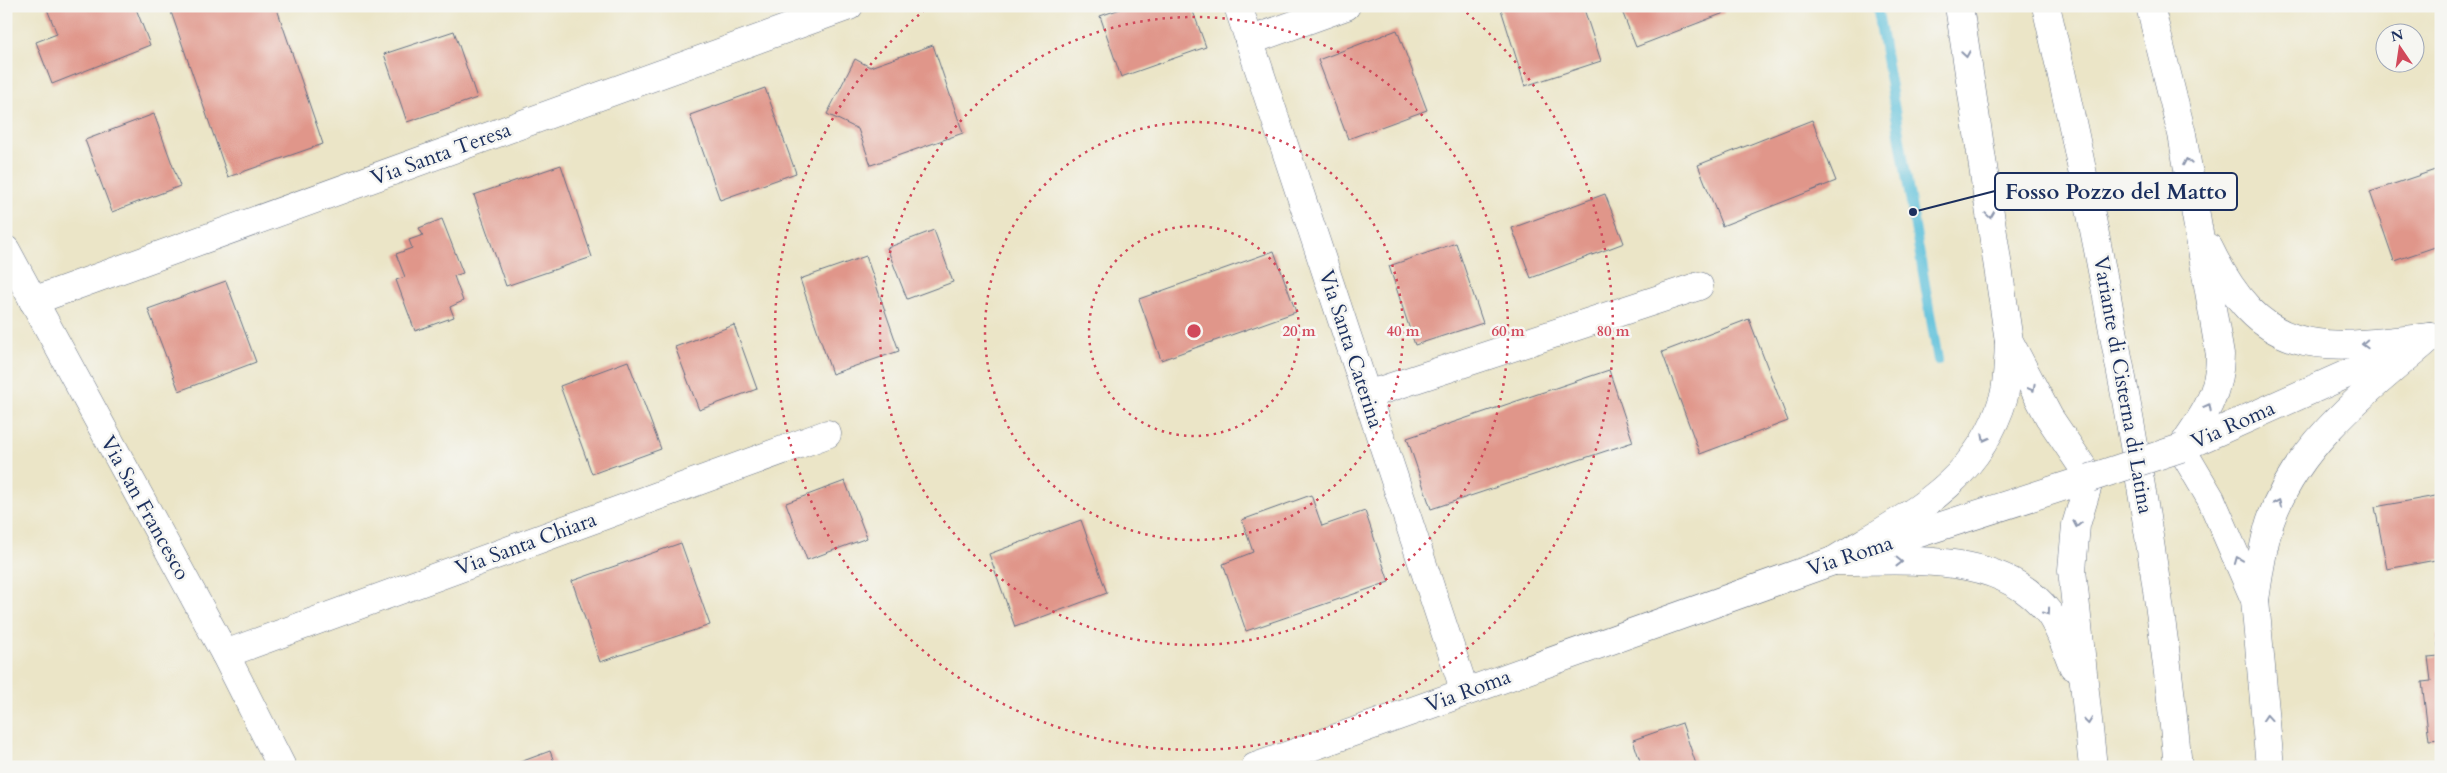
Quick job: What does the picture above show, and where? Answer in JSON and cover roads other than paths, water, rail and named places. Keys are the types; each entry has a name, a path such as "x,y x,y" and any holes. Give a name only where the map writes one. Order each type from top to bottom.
{"street":[{"name":"Via Santa Teresa","path":"33,301 849,6"},
{"name":"Via Santa Caterina","path":"1238,6 1465,692"},
{"path":"1249,41 1346,6"},
{"path":"1833,561 1935,498 1966,468 1984,440 2004,395 2009,341 1959,6"},
{"name":"Variante di Cisterna di Latina","path":"2046,6 2098,244 2135,446 2161,616 2178,767"},
{"path":"2150,6 2182,134 2219,344 2220,367 2213,397 2203,417 2181,448 2211,500 2255,600"},
{"path":"2198,224 2219,269 2239,298 2257,318 2283,335 2318,344 2342,345 2436,335"},
{"name":"Via San Francesco","path":"6,250 225,654 282,767"},
{"path":"1366,395 1699,286"},
{"path":"2270,767 2255,600 2262,555 2271,521 2291,478 2334,424 2368,390 2436,335"},
{"name":"Via Roma","path":"1254,767 1833,561 2181,448 2436,335"},
{"path":"2009,341 2049,417 2090,478 2076,525 2072,570 2093,767"},
{"name":"Via Santa Chiara","path":"225,654 828,434"},
{"path":"1833,561 1948,564 1987,570 2004,577 2028,592 2050,615 2085,693"}],"waterway":[{"path":"1877,6 1938,360"}],"place":[{"name":"Fosso Pozzo del Matto","path":"1913,212"}]}
